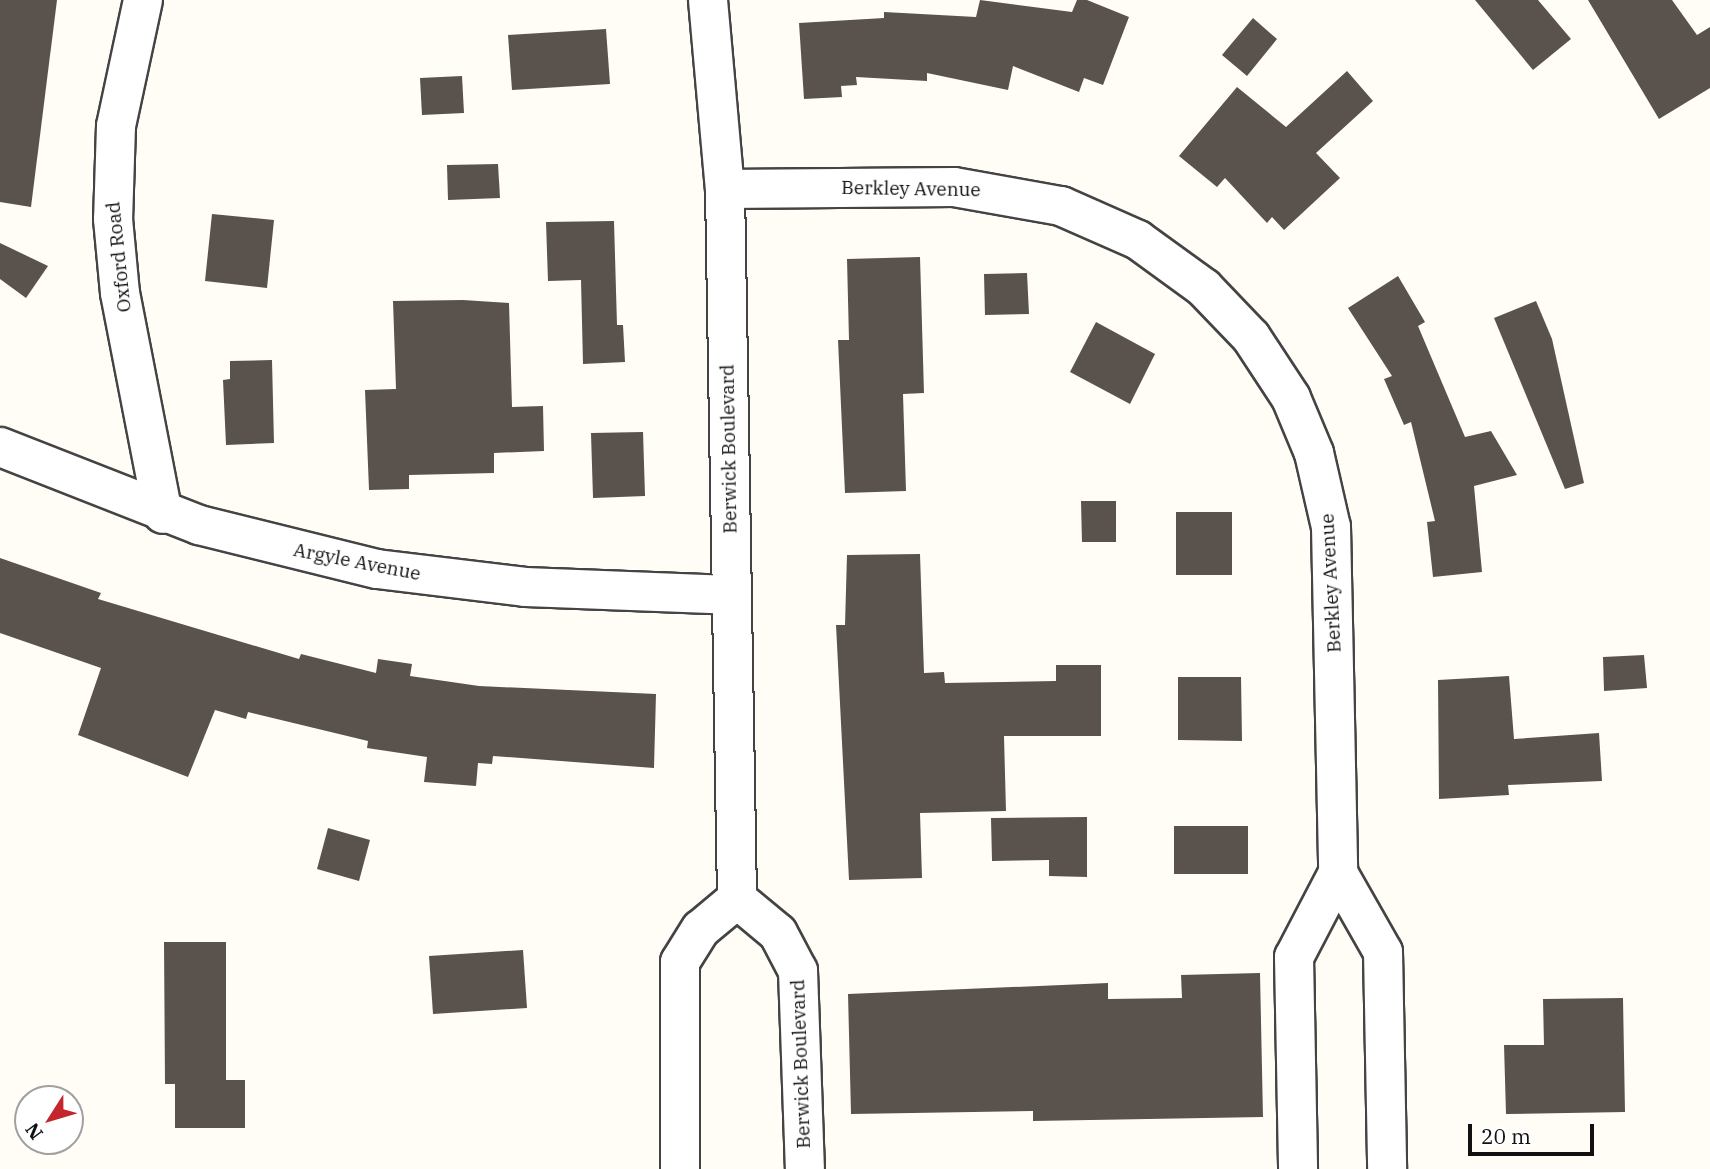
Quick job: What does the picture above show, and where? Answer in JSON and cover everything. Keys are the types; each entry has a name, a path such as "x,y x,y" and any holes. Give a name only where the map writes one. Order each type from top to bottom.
{"street":[{"name":"Oxford Road","path":"143,0 116,126 113,219 120,293 163,514"},
{"name":"Berwick Boulevard","path":"708,0 725,189 737,899 778,933 799,971 805,1169"},
{"name":"Berkley Avenue","path":"725,189 954,187 1026,196 1138,240 1229,312 1291,398 1324,490 1334,564 1338,873 1294,957 1298,1169"},
{"name":"Argyle Avenue","path":"0,447 163,514 306,554 439,578 731,595"},
{"name":"Berkley Avenue","path":"1338,873 1383,952 1387,1169"},
{"path":"680,1169 680,962 701,929 737,899"}],"building":[{"path":"0,0 57,0 31,207 0,202"},
{"path":"980,0 1072,12 1077,0 1087,0 1129,17 1103,85 1084,78 1079,92 1013,66 1008,90 927,73 927,81 856,77 857,85 841,86 842,97 804,99 799,23 884,18 884,12 976,17"},
{"path":"1475,0 1538,0 1571,39 1533,70"},
{"path":"1588,0 1672,0 1697,35 1710,27 1710,88 1659,119"},
{"path":"1253,18 1277,39 1247,76 1222,55"},
{"path":"606,29 610,84 512,90 508,35"},
{"path":"1347,71 1373,101 1316,153 1340,178 1284,230 1272,217 1267,223 1225,178 1217,187 1179,156 1237,87 1286,127"},
{"path":"462,76 464,113 422,115 420,78"},
{"path":"498,164 500,198 448,200 447,165"},
{"path":"212,214 274,220 267,288 205,281"},
{"path":"614,221 617,325 623,325 625,362 583,364 581,280 548,281 546,222"},
{"path":"0,243 48,266 26,298 0,279"},
{"path":"920,257 924,393 903,394 906,491 845,493 838,340 849,340 847,259"},
{"path":"1027,273 1029,314 985,315 984,274"},
{"path":"1398,276 1425,322 1418,326 1465,437 1491,431 1517,475 1474,486 1482,572 1433,577 1427,522 1435,521 1411,422 1404,425 1384,379 1392,376 1348,308"},
{"path":"463,300 509,303 512,407 543,406 544,451 494,453 494,473 409,475 409,489 369,490 365,390 396,389 393,301"},
{"path":"1536,301 1552,339 1584,483 1565,489 1494,318"},
{"path":"1096,322 1155,354 1130,404 1070,372"},
{"path":"272,360 274,443 226,445 223,380 230,379 230,361"},
{"path":"643,432 645,496 593,498 591,433"},
{"path":"1081,501 1116,501 1116,542 1082,542"},
{"path":"1176,512 1232,512 1232,575 1176,575"},
{"path":"920,554 924,673 944,672 945,683 1056,681 1056,665 1101,665 1101,736 1004,736 1006,811 920,813 922,878 849,880 836,625 845,625 847,555"},
{"path":"0,558 101,593 98,599 299,659 301,654 376,673 378,659 412,664 410,676 479,686 656,694 654,768 493,756 492,764 478,763 476,786 424,782 427,757 367,748 368,741 248,712 246,719 215,710 188,777 78,735 101,668 0,633"},
{"path":"1644,655 1647,688 1604,691 1603,657"},
{"path":"1509,676 1514,739 1599,733 1602,781 1508,785 1509,795 1439,799 1438,680"},
{"path":"1178,677 1241,677 1242,741 1178,740"},
{"path":"1087,817 1087,877 1049,876 1049,860 992,861 991,818"},
{"path":"1174,826 1248,826 1248,874 1174,874"},
{"path":"328,828 370,840 359,881 317,869"},
{"path":"164,942 226,942 226,1080 245,1080 245,1128 175,1128 175,1084 165,1084"},
{"path":"523,950 527,1008 433,1014 429,956"},
{"path":"1260,973 1263,1117 1033,1121 1033,1111 851,1114 848,994 1108,983 1108,999 1182,998 1181,975"},
{"path":"1623,998 1625,1112 1506,1114 1504,1045 1544,1045 1543,999"}]}
